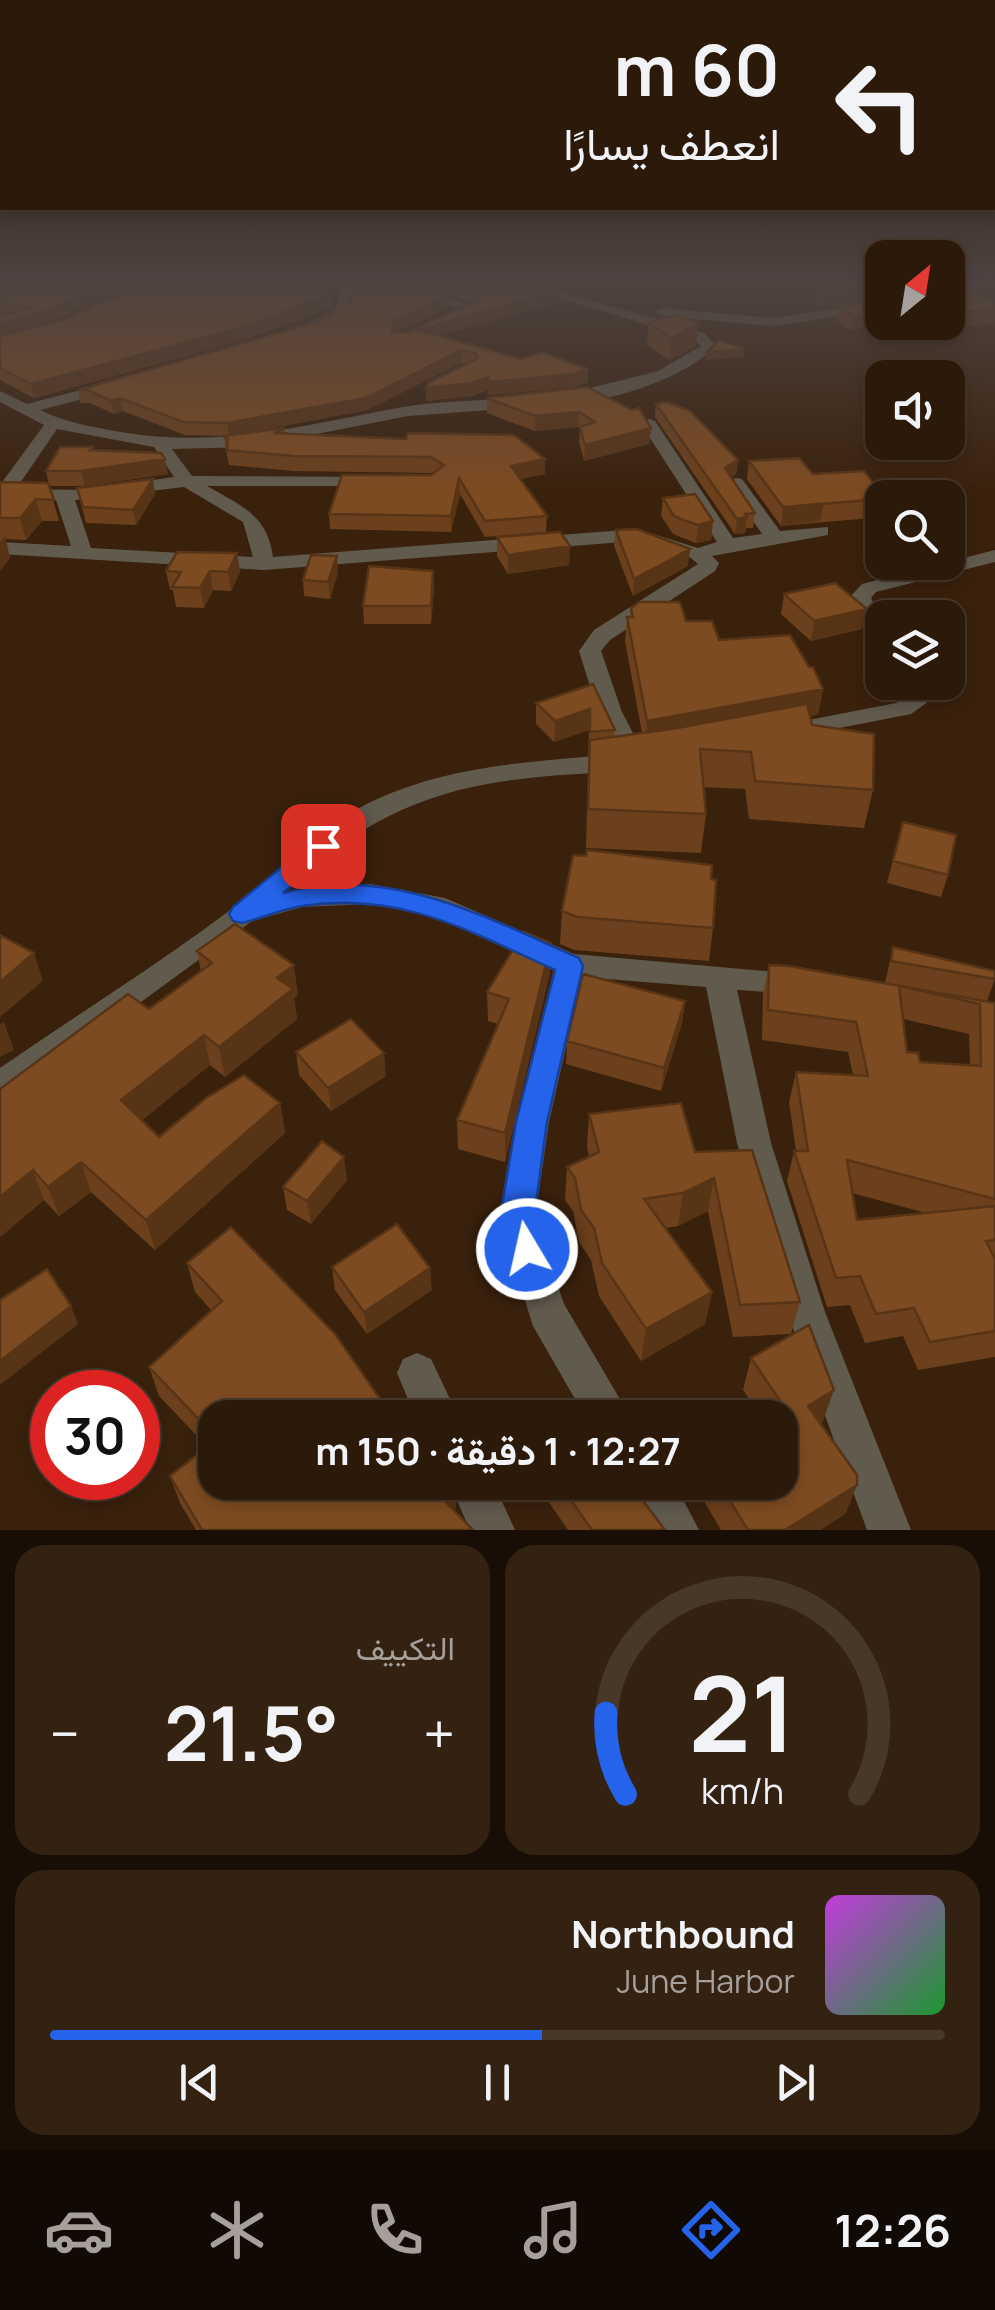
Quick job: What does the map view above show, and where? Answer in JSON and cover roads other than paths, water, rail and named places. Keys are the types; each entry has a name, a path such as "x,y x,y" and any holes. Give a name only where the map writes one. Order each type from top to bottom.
{"street":[{"path":"551,400 628,385 688,361 701,351"},
{"path":"24,409 135,382"},
{"path":"352,422 418,392"},
{"path":"0,396 52,423 160,443 250,442 408,410 532,402"},
{"path":"2,494 52,423"},
{"path":"649,424 728,545"},
{"path":"160,443 187,480 251,519 262,534 264,564"},
{"path":"2,494 64,496 187,480 394,481"},
{"path":"736,484 774,537"},
{"path":"64,496 82,554"},
{"path":"698,554 728,545 820,531"},
{"path":"0,548 264,564 637,534 698,554 708,567 602,636 590,650 610,712 645,758 470,776 436,784 350,824 242,914 0,1086"},
{"path":"865,612 860,597 870,588 995,556"},
{"path":"750,738 903,709 920,700"},
{"path":"242,914 302,897 370,894 435,905 570,966 719,976 821,988"},
{"path":"570,966 532,1122 517,1218 547,1312 599,1400"},
{"path":"719,976 754,1143 806,1312 888,1530"},
{"path":"417,1373 430,1400"},
{"path":"478,1500 492,1530"},
{"path":"660,1500 677,1530"}]}
